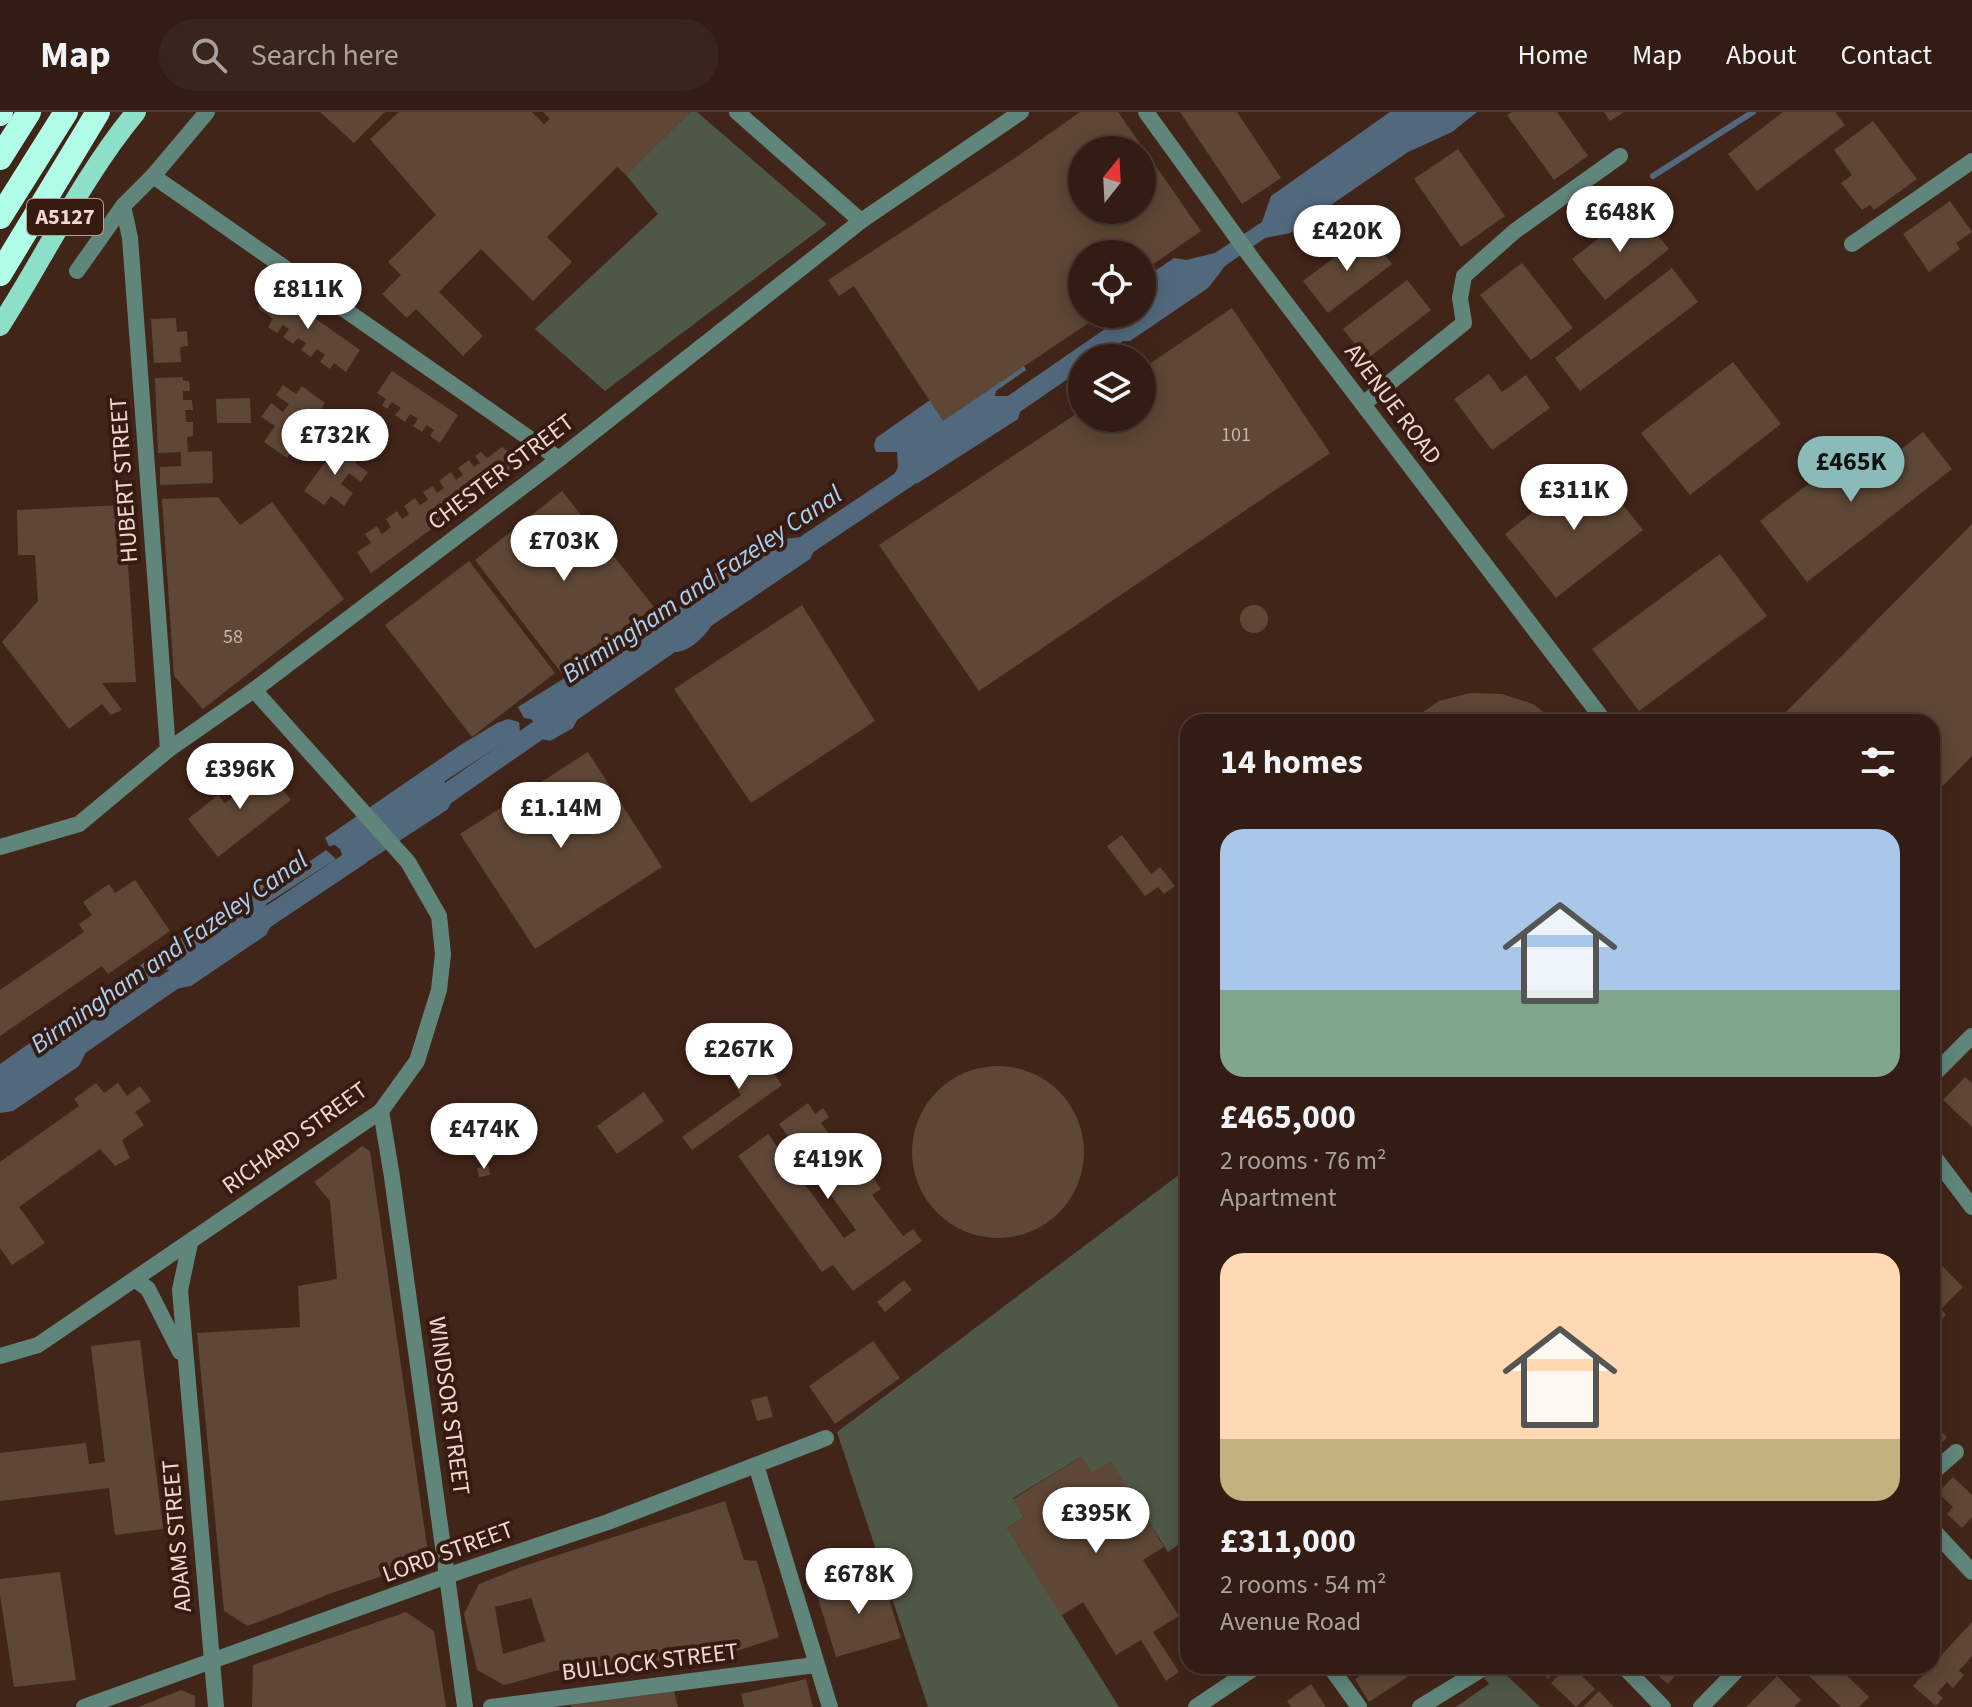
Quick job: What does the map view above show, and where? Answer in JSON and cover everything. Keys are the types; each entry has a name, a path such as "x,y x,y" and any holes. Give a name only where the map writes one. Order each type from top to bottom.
{"highway":[{"path":"0,158 29,112"},
{"path":"0,217 66,112"},
{"path":"0,274 98,112"}],"main road":[{"name":"A5127","path":"0,326 110,143 136,112"}],"street":[{"path":"77,271 123,206 207,112"},
{"path":"737,112 861,221"},
{"name":"CHESTER STREET","path":"0,847 79,824 168,750 254,690 559,459 861,221 1021,112"},
{"name":"AVENUE ROAD","path":"1146,112 1253,260 1599,714"},
{"path":"1363,404 1464,323 1460,298 1464,276 1515,231 1620,156"},
{"path":"1852,244 1972,161"},
{"path":"153,176 559,459"},
{"name":"HUBERT STREET","path":"123,206 130,238 168,750"},
{"name":"RICHARD STREET","path":"0,1356 38,1345 381,1111 417,1061 439,990 443,954 439,916 408,862 254,690"},
{"path":"1940,1068 1972,1036"},
{"name":"WINDSOR STREET","path":"381,1111 465,1707"},
{"path":"1940,1165 1972,1207"},
{"name":"ADAMS STREET","path":"190,1243 180,1279 184,1361 216,1707"},
{"path":"140,1278 180,1279"},
{"name":"ADAMS STREET","path":"140,1278 184,1361"},
{"name":"LORD STREET","path":"84,1707 608,1522 826,1438"},
{"path":"1940,1466 1956,1452"},
{"path":"756,1465 830,1707"},
{"path":"1940,1538 1972,1572"},
{"name":"BULLOCK STREET","path":"491,1707 815,1665"},
{"path":"1196,1707 1245,1674"},
{"path":"1335,1674 1359,1707"},
{"path":"1420,1707 1474,1674"},
{"path":"1631,1674 1663,1707"},
{"path":"1701,1707 1733,1674"}],"green space":[{"path":"690,112 697,112 827,224 605,391 535,329 658,214 626,175"},
{"path":"1180,1174 1180,1544 1168,1552 1111,1462 1092,1473 1081,1457 1013,1498 1024,1517 1007,1528 1119,1707 928,1707 837,1432"},
{"path":"1505,1674 1540,1707 1456,1707 1489,1684 1483,1676"}],"water":[{"path":"1390,112 1477,112 1452,132 1408,152 1290,233 1265,238 1225,266 1208,288 1156,323 1156,270 1174,258 1186,260 1215,253 1262,222 1271,196"},
{"path":"1108,328 1149,328 1130,341 1106,341"},
{"path":"1023,364 1026,370 996,391 995,396 1025,396 1018,419 918,483 885,493 898,467 897,452 876,452 876,438 930,400"},
{"path":"822,535 810,559 711,626 690,647 675,652 577,720 573,728 550,741 538,738 521,743 534,722 524,718 518,707 708,589 704,580 720,570 728,573 783,539"},
{"path":"508,719 519,722 520,732 445,781 444,786 460,784 448,809 370,860 339,869 344,860 340,849 335,845 329,846 325,838 459,746"},
{"path":"326,850 336,859 266,904 265,912 280,909 266,935 191,986 156,993 169,970 157,968 150,959 295,859 303,866"},
{"path":"148,960 156,970 155,976 161,978 79,1034 79,1039 95,1034 79,1066 13,1111 0,1113 0,1064"}],"building":[{"path":"320,112 385,112 354,143"},
{"path":"399,112 532,112 544,124 550,119 543,112 690,112 626,175 617,167 547,237 572,262 533,301 481,249 439,292 483,336 463,356 416,309 407,318 382,294 401,275 388,262 436,215 370,139"},
{"path":"1080,112 1118,112 1135,136 1068,136 1068,224 1156,224 1156,166 1201,231 1156,262 1156,240 1068,240 1068,328 1081,328 943,421 854,286 839,296 828,280"},
{"path":"1180,112 1237,112 1281,178 1242,204"},
{"path":"1512,112 1557,112 1588,156 1554,180 1507,115"},
{"path":"1604,112 1624,112 1610,121"},
{"path":"1783,112 1835,112 1845,125 1757,191 1728,154"},
{"path":"1873,121 1917,179 1874,210 1870,205 1862,210 1841,183 1852,175 1834,150"},
{"path":"1458,149 1505,216 1461,247 1414,179"},
{"path":"1950,201 1972,232 1956,243 1960,249 1929,272 1903,234"},
{"path":"1636,209 1669,249 1605,300 1572,259"},
{"path":"1367,233 1392,264 1328,313 1303,281"},
{"path":"1522,263 1573,328 1531,360 1480,295"},
{"path":"1672,268 1698,302 1580,391 1555,358"},
{"path":"1407,280 1431,310 1367,359 1343,329"},
{"path":"272,288 360,350 346,372 334,363 330,369 320,362 325,355 317,349 311,357 301,350 306,343 298,338 293,344 283,337 289,329 283,325 277,333 268,327 273,319 258,308"},
{"path":"1232,308 1330,453 979,691 879,545 1068,419 1068,432 1156,432 1156,360"},
{"path":"176,318 177,332 187,331 188,346 180,347 181,362 154,363 151,319"},
{"path":"1733,362 1781,424 1690,495 1641,433"},
{"path":"392,371 458,415 440,443 430,436 434,430 427,425 422,432 413,426 418,419 410,414 405,422 395,415 401,408 392,402 387,409 382,405 386,399 377,393"},
{"path":"1489,374 1502,392 1526,375 1550,408 1492,450 1454,399"},
{"path":"183,377 183,381 189,381 190,391 183,391 183,400 192,400 193,410 185,410 186,422 193,422 193,436 187,437 188,452 212,451 213,483 160,485 160,467 181,466 181,452 158,453 155,378"},
{"path":"283,385 296,394 302,386 325,403 287,458 264,442 275,426 261,417 271,403 283,412 289,404 276,395"},
{"path":"250,398 251,423 217,423 216,399"},
{"path":"1923,432 1952,469 1807,582 1760,521 1858,446 1876,469"},
{"path":"338,444 358,459 355,463 368,472 361,482 349,473 341,484 353,493 344,506 331,496 324,505 304,491"},
{"path":"502,447 516,457 518,466 371,573 357,552 371,543 365,534 377,526 382,534 391,527 386,519 397,511 402,519 409,514 404,506 415,498 420,505 428,500 423,492 433,486 437,493 444,488 439,481 451,472 456,480 463,475 458,468 469,460 474,467 480,463 475,456 481,452 487,458"},
{"path":"1592,466 1643,530 1556,598 1505,534"},
{"path":"562,491 654,607 563,675 475,560"},
{"path":"218,497 240,525 272,502 344,599 203,709 174,676 162,499"},
{"path":"124,505 136,682 102,683 122,710 111,715 102,704 69,729 2,642 38,601 35,555 18,555 17,510"},
{"path":"1972,524 1972,756 1940,789 1940,714 1784,714"},
{"path":"1720,554 1767,616 1639,711 1592,649"},
{"path":"469,561 555,673 472,737 385,625"},
{"path":"802,605 875,721 751,803 674,689"},
{"path":"1254,605 1264,609 1268,619 1264,629 1254,633 1244,629 1240,619 1244,609"},
{"path":"1470,693 1502,694 1533,704 1546,714 1420,714 1439,701"},
{"path":"588,752 662,867 535,949 460,834"},
{"path":"262,764 291,800 218,857 188,819 218,795 225,803 237,794 232,787"},
{"path":"1122,835 1151,874 1160,867 1175,886 1164,894 1158,887 1145,896 1107,846"},
{"path":"135,880 170,931 108,974 102,966 0,1036 0,990 84,932 79,924 92,915 83,902 109,884 115,893"},
{"path":"746,1035 782,1085 692,1150 682,1137 741,1095 734,1084 743,1077 724,1050"},
{"path":"998,1066 1031,1072 1059,1091 1078,1119 1084,1152 1078,1185 1059,1213 1031,1232 998,1238 965,1232 937,1213 918,1185 912,1152 918,1119 937,1091 965,1072"},
{"path":"1965,1077 1972,1083 1972,1127 1943,1100"},
{"path":"96,1083 104,1093 118,1083 127,1096 140,1086 151,1101 135,1112 144,1125 122,1140 130,1158 115,1166 100,1149 19,1207 45,1243 12,1265 0,1248 0,1162 79,1106 74,1099"},
{"path":"644,1092 664,1121 617,1154 597,1126"},
{"path":"808,1103 815,1114 823,1108 829,1117 821,1123 858,1174 866,1168 881,1189 872,1195 903,1236 913,1229 922,1241 853,1291 833,1265 822,1272 738,1156 768,1134 844,1238 856,1230 779,1124"},
{"path":"362,1146 370,1151 429,1560 248,1626 224,1611 197,1333 300,1327 298,1286 337,1279 330,1201 314,1182"},
{"path":"489,1166 490,1175 479,1177 477,1168"},
{"path":"1942,1266 1963,1287 1941,1309 1946,1315 1940,1321"},
{"path":"904,1280 912,1290 885,1312 877,1302"},
{"path":"140,1340 163,1529 115,1535 109,1488 0,1501 0,1453 86,1443 89,1464 105,1462 91,1346"},
{"path":"873,1341 900,1378 835,1424 809,1386"},
{"path":"767,1396 773,1417 757,1421 751,1400"},
{"path":"1940,1430 1947,1437 1940,1444"},
{"path":"1081,1457 1092,1473 1111,1461 1164,1547 1143,1560 1179,1616 1153,1632 1179,1672 1166,1681 1141,1640 1116,1655 1083,1602 1061,1616 1007,1528 1024,1517 1013,1499"},
{"path":"1953,1477 1972,1495 1972,1517 1962,1528 1947,1514 1953,1507 1940,1495"},
{"path":"725,1501 744,1560 757,1561 779,1637 731,1653 555,1671 504,1685 477,1670 464,1614 479,1584 521,1567","holes":["531,1598 545,1641 503,1654 495,1607"]},
{"path":"60,1572 76,1680 14,1687 0,1579"},
{"path":"882,1576 901,1638 836,1657 817,1595"},
{"path":"406,1612 434,1631 446,1707 252,1707 253,1665"},
{"path":"1972,1622 1972,1656 1959,1671 1964,1675 1953,1688 1947,1682 1937,1693 1943,1698 1936,1706 1913,1686 1924,1674 1940,1674 1940,1657"},
{"path":"1363,1674 1412,1674 1369,1702 1355,1679"},
{"path":"1560,1674 1580,1674 1595,1689 1576,1707 1551,1683"},
{"path":"1656,1674 1677,1674 1668,1684"},
{"path":"1807,1674 1845,1674 1869,1697 1859,1707 1841,1707"},
{"path":"1777,1676 1801,1700 1794,1707 1746,1707"},
{"path":"806,1679 813,1707 744,1707 741,1694"},
{"path":"1311,1684 1326,1707 1291,1707 1287,1701"},
{"path":"181,1690 195,1696 195,1707 138,1707"},
{"path":"674,1691 678,1707 571,1707 571,1705"},
{"path":"1599,1691 1614,1707 1583,1707"}],"waterway":[{"path":"1653,176 1753,112"},
{"name":"Birmingham and Fazeley Canal","path":"1005,410 1124,328"},
{"name":"Birmingham and Fazeley Canal","path":"800,549 906,478"},
{"name":"Birmingham and Fazeley Canal","path":"438,800 543,727"},
{"name":"Birmingham and Fazeley Canal","path":"257,924 360,855"},
{"name":"Birmingham and Fazeley Canal","path":"75,1048 177,977"}]}
